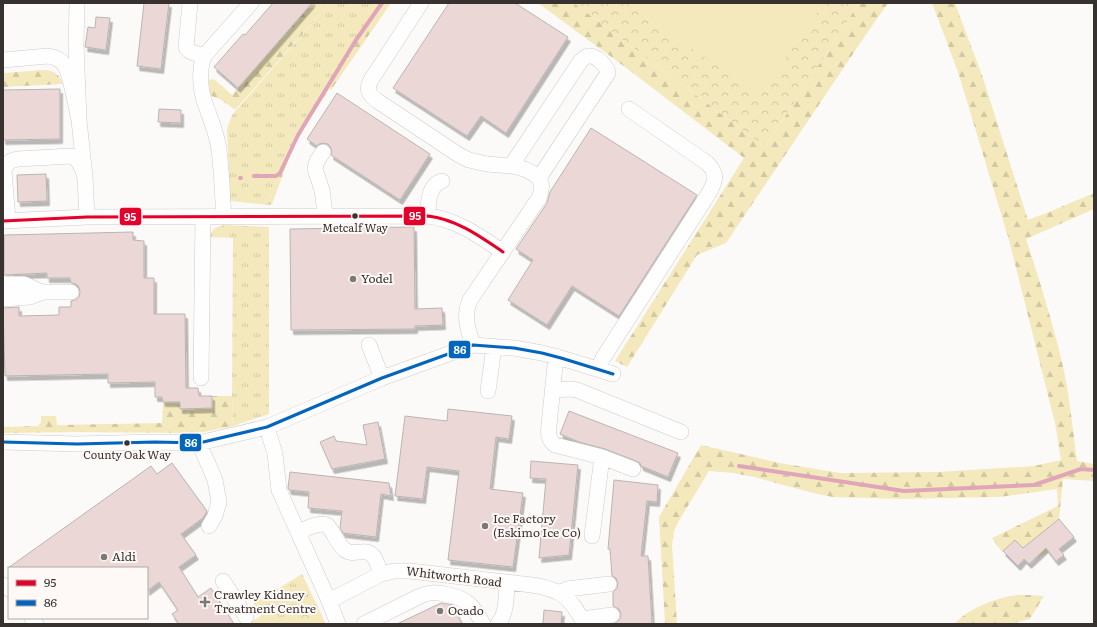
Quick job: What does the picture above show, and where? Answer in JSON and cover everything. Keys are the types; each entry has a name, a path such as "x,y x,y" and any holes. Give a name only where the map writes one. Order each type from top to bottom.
{"street":[{"path":"190,3 186,47 191,52 205,55"},
{"path":"224,217 218,142 203,98 201,87 201,66 205,55 252,3"},
{"path":"421,3 368,85 369,93 379,102 464,158 480,163 519,167 528,170 539,178 542,184 539,198 468,305 466,313 473,345"},
{"path":"78,6 76,44 79,126 85,177 87,218"},
{"path":"3,60 54,56 60,60 68,72 79,126"},
{"path":"511,166 580,62 586,56 592,56 607,67 608,70 606,77 539,178"},
{"path":"598,369 603,358 709,193 715,180 713,169 707,163 629,109"},
{"path":"323,152 317,161 315,169 324,197 324,217"},
{"path":"85,177 78,161 71,156 18,159 11,161 6,165 4,171 5,221 87,218 428,216 443,218 458,224 503,252"},
{"path":"428,216 428,201 431,191 437,183 442,181"},
{"path":"201,378 203,217"},
{"path":"3,284 24,284 43,292 71,292"},
{"path":"3,299 33,297 43,292"},
{"path":"369,345 382,378"},
{"path":"3,442 77,444 155,442 199,443 267,427 382,378 473,345 526,350 556,356 613,374"},
{"path":"488,391 494,346"},
{"path":"556,356 548,429 551,442 602,457 633,469"},
{"path":"552,390 576,390 681,432"},
{"path":"267,427 275,454 279,490 337,622"},
{"path":"199,443 215,480 219,502 215,516 209,526"},
{"path":"592,536 602,457"},
{"path":"298,532 319,524 327,525 342,547 347,551 354,553 371,553 381,574"},
{"name":"Whitworth Road","path":"329,601 381,574 394,571 532,585 552,589 560,593"},
{"path":"223,581 246,617"},
{"path":"498,624 505,610 507,583"},
{"path":"609,584 567,589 560,593 572,602 584,622 612,615"},
{"path":"364,624 426,593 432,592 454,596 465,600 475,610 483,624"}],"green space":[{"path":"312,3 330,3 235,110 219,99 207,95 208,80 214,79 232,95"},
{"path":"330,3 382,3 332,76 297,133 286,154 268,205 230,201 227,129 232,115"},
{"path":"382,3 391,3 331,90 329,89 294,145 272,204 268,205 286,154 297,133 332,76"},
{"path":"538,3 574,3 765,147 859,3 888,3 726,243 697,255 627,367 615,361 744,158"},
{"path":"574,3 859,3 765,147"},
{"path":"626,3 824,3 760,95"},
{"path":"932,3 955,3 983,78 1028,220 1094,193 1094,209 1026,239 1042,288 1064,371 1070,404 1077,461 1094,464 1094,481 1063,479 1059,519 1037,537 1049,552 1034,559 1015,540 1002,552 992,538 1058,506 1057,489 999,497 900,499 833,497 754,477 709,471 677,524 674,532 672,545 677,624 665,624 659,517 701,445 780,463 840,473 938,472 1034,466 1061,460 1055,423 1009,240 958,72"},
{"path":"44,70 51,71 56,74 63,84 3,87 3,73"},
{"path":"224,225 269,227 269,414 233,426 233,238 207,237 215,228"},
{"path":"212,396 232,396 233,426 191,433 3,433 3,427 38,426 41,422 41,416 56,416 57,425 162,423 163,402 180,402 180,409 212,408"},
{"path":"302,574 326,624 247,624 261,616 253,604"},
{"path":"1016,595 1044,596 1030,619 1011,624 954,624 975,608 999,599"},
{"path":"307,605 316,620 310,624 296,624 290,615"}],"building":[{"path":"144,3 169,3 161,69 137,66"},
{"path":"273,3 312,3 238,88 214,67"},
{"path":"449,3 515,3 568,37 506,133 481,116 467,136 393,88"},
{"path":"96,17 110,18 106,50 85,47 88,27 95,28"},
{"path":"60,89 60,139 3,140 3,90"},
{"path":"337,93 430,154 400,200 331,155 331,148 328,144 323,143 317,146 307,139"},
{"path":"159,109 181,110 181,123 158,122"},
{"path":"591,128 697,195 619,316 572,286 547,325 508,300 533,260 516,249 547,203 550,192"},
{"path":"46,174 47,201 18,202 17,175"},
{"name":"Yodel","path":"414,227 415,309 442,308 443,325 415,326 415,329 291,330 290,229"},
{"path":"133,232 133,240 144,241 144,278 154,278 154,314 185,314 186,388 198,388 199,396 212,396 212,408 180,409 180,402 163,402 162,397 155,397 155,382 108,383 108,374 5,376 3,308 19,307 19,316 59,315 59,307 71,307 71,301 79,297 80,292 79,287 76,284 71,283 70,278 47,278 47,273 4,275 4,235"},
{"path":"448,409 512,416 509,439 496,437 490,489 523,493 513,567 448,560 459,471 427,467 423,499 395,496 405,416 447,421"},
{"path":"569,411 678,453 668,477 641,466 640,463 636,461 560,434"},
{"path":"378,422 385,459 332,469 320,442 334,436 336,441 367,445 363,425"},
{"path":"531,461 578,465 569,555 539,558 546,479 530,478"},
{"path":"172,463 207,511 203,518 181,534 196,555 179,567 198,597 211,588 234,624 179,624 172,614 178,610 159,582 148,590 148,567 9,567 151,466 157,474"},
{"path":"290,472 389,483 391,496 381,494 376,537 343,533 340,528 342,511 308,508 309,492 289,490 288,488"},
{"path":"614,480 658,485 657,502 647,501 641,556 648,556 652,624 614,624 620,619 621,614 619,609 613,606 613,592 617,588 618,583 616,578 612,576 610,549 608,549"},
{"path":"1059,519 1074,537 1059,549 1064,555 1056,561 1046,548 1029,564 1024,559 1018,566 1003,551 1015,540 1023,548"},
{"name":"Ocado","path":"441,603 453,605 462,624 397,624"},
{"path":"544,610 562,612 561,624 543,624"}],"waterway":[{"path":"254,176 276,176 280,173 298,135 356,40 382,3"},
{"path":"739,466 904,491 1034,485 1081,469 1094,470"}],"transit line":[{"name":"95","path":"3,221 87,217 428,216 458,225 477,235 503,252"},
{"name":"86","path":"3,442 77,444 155,442 199,443 267,427 382,378 473,345 514,348 542,353 613,374"}],"place":[{"name":"Metcalf Way","path":"355,216"},
{"name":"Yodel","path":"353,279"},
{"name":"County Oak Way","path":"127,443"},
{"name":"Ice Factory (Eskimo Ice Co)","path":"485,526"},
{"name":"Aldi","path":"104,557"},
{"name":"Crawley Kidney Treatment Centre","path":"205,602"},
{"name":"Ocado","path":"440,611"}]}
